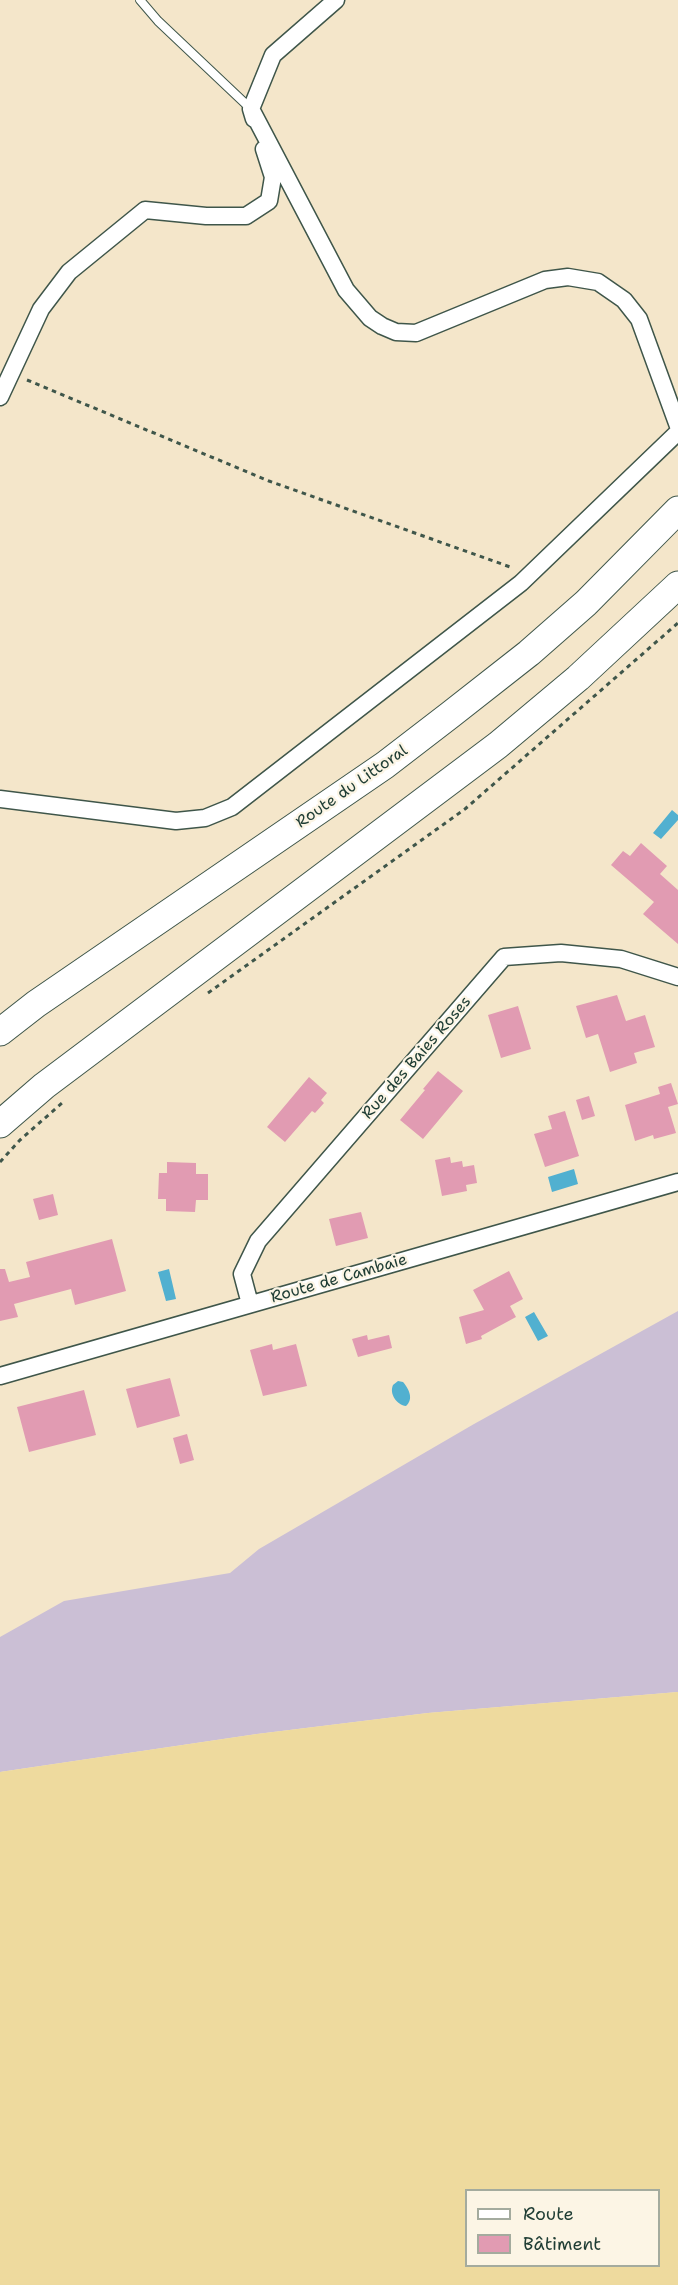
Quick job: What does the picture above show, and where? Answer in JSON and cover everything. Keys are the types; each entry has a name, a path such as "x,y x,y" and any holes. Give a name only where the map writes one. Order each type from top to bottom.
{"highway":[{"name":"Route du Littoral","path":"0,1032 36,1004 385,765 450,715 529,653 586,603 678,510"},
{"path":"0,1124 53,1080 498,745 578,678 678,585"}],"street":[{"path":"0,397 41,309 69,272 145,210 206,216 246,216 269,201 273,177 251,109 273,55 336,0"},
{"path":"251,109 346,290 370,318 396,332 416,333 545,280 568,277 598,282 624,300 639,319 678,426"},
{"path":"0,799 176,821 205,818 232,807 530,574 678,432"},
{"name":"Rue des Baies Roses","path":"250,1304 242,1274 258,1241 504,957 561,953 621,959 678,977"},
{"name":"Route de Cambaie","path":"0,1376 678,1182"}],"lane":[{"path":"140,0 158,21 251,109"}],"path":[{"path":"11,374 269,481 530,574"},
{"path":"204,996 465,809 678,623"},
{"path":"0,1162 20,1140 63,1102"}],"shaded area":[{"path":"678,1311 678,1692 428,1713 257,1734 0,1772 0,1637 64,1601 230,1573 259,1549 474,1424"}],"sand":[{"path":"678,1692 678,2285 0,2285 0,1772 257,1734 428,1713"}],"water":[{"path":"672,810 678,815 678,820 661,839 653,833"},
{"path":"574,1169 578,1184 552,1192 548,1177"},
{"path":"169,1269 176,1299 166,1301 158,1272"},
{"path":"534,1312 548,1336 538,1341 525,1317"},
{"path":"398,1381 403,1382 410,1394 410,1400 406,1406 400,1404 393,1395 393,1385"}],"building":[{"path":"641,843 667,866 660,874 678,890 678,944 643,914 654,902 611,865 623,851 630,856"},
{"path":"617,995 626,1021 645,1015 655,1047 634,1053 637,1063 610,1072 598,1034 586,1038 576,1006"},
{"path":"518,1006 531,1049 501,1058 488,1015"},
{"path":"438,1071 463,1091 423,1139 400,1120"},
{"path":"309,1077 327,1093 321,1100 324,1103 315,1113 312,1111 285,1142 267,1127"},
{"path":"671,1083 678,1104 668,1107 676,1133 654,1139 653,1135 635,1141 625,1105 660,1094 658,1087"},
{"path":"589,1096 595,1116 582,1120 576,1100"},
{"path":"565,1111 579,1156 545,1167 534,1134 552,1129 548,1116"},
{"path":"450,1157 451,1163 462,1161 463,1167 474,1165 477,1183 466,1185 467,1191 442,1196 435,1160"},
{"path":"167,1162 196,1163 196,1174 208,1174 208,1200 196,1200 195,1212 166,1211 166,1199 158,1199 159,1173 167,1173"},
{"path":"53,1194 58,1215 39,1220 33,1199"},
{"path":"361,1212 368,1238 336,1246 329,1219"},
{"path":"112,1239 126,1291 75,1305 71,1289 14,1304 18,1317 0,1321 0,1269 5,1269 9,1282 30,1277 26,1262"},
{"path":"509,1271 523,1299 510,1306 516,1317 481,1336 482,1339 466,1344 459,1317 484,1310 473,1290"},
{"path":"367,1335 368,1340 389,1335 392,1348 358,1357 352,1339"},
{"path":"272,1344 273,1350 296,1344 307,1386 263,1396 250,1350"},
{"path":"170,1378 180,1416 137,1428 126,1389"},
{"path":"84,1390 96,1435 29,1452 17,1407"},
{"path":"187,1434 194,1460 180,1464 173,1438"}]}
